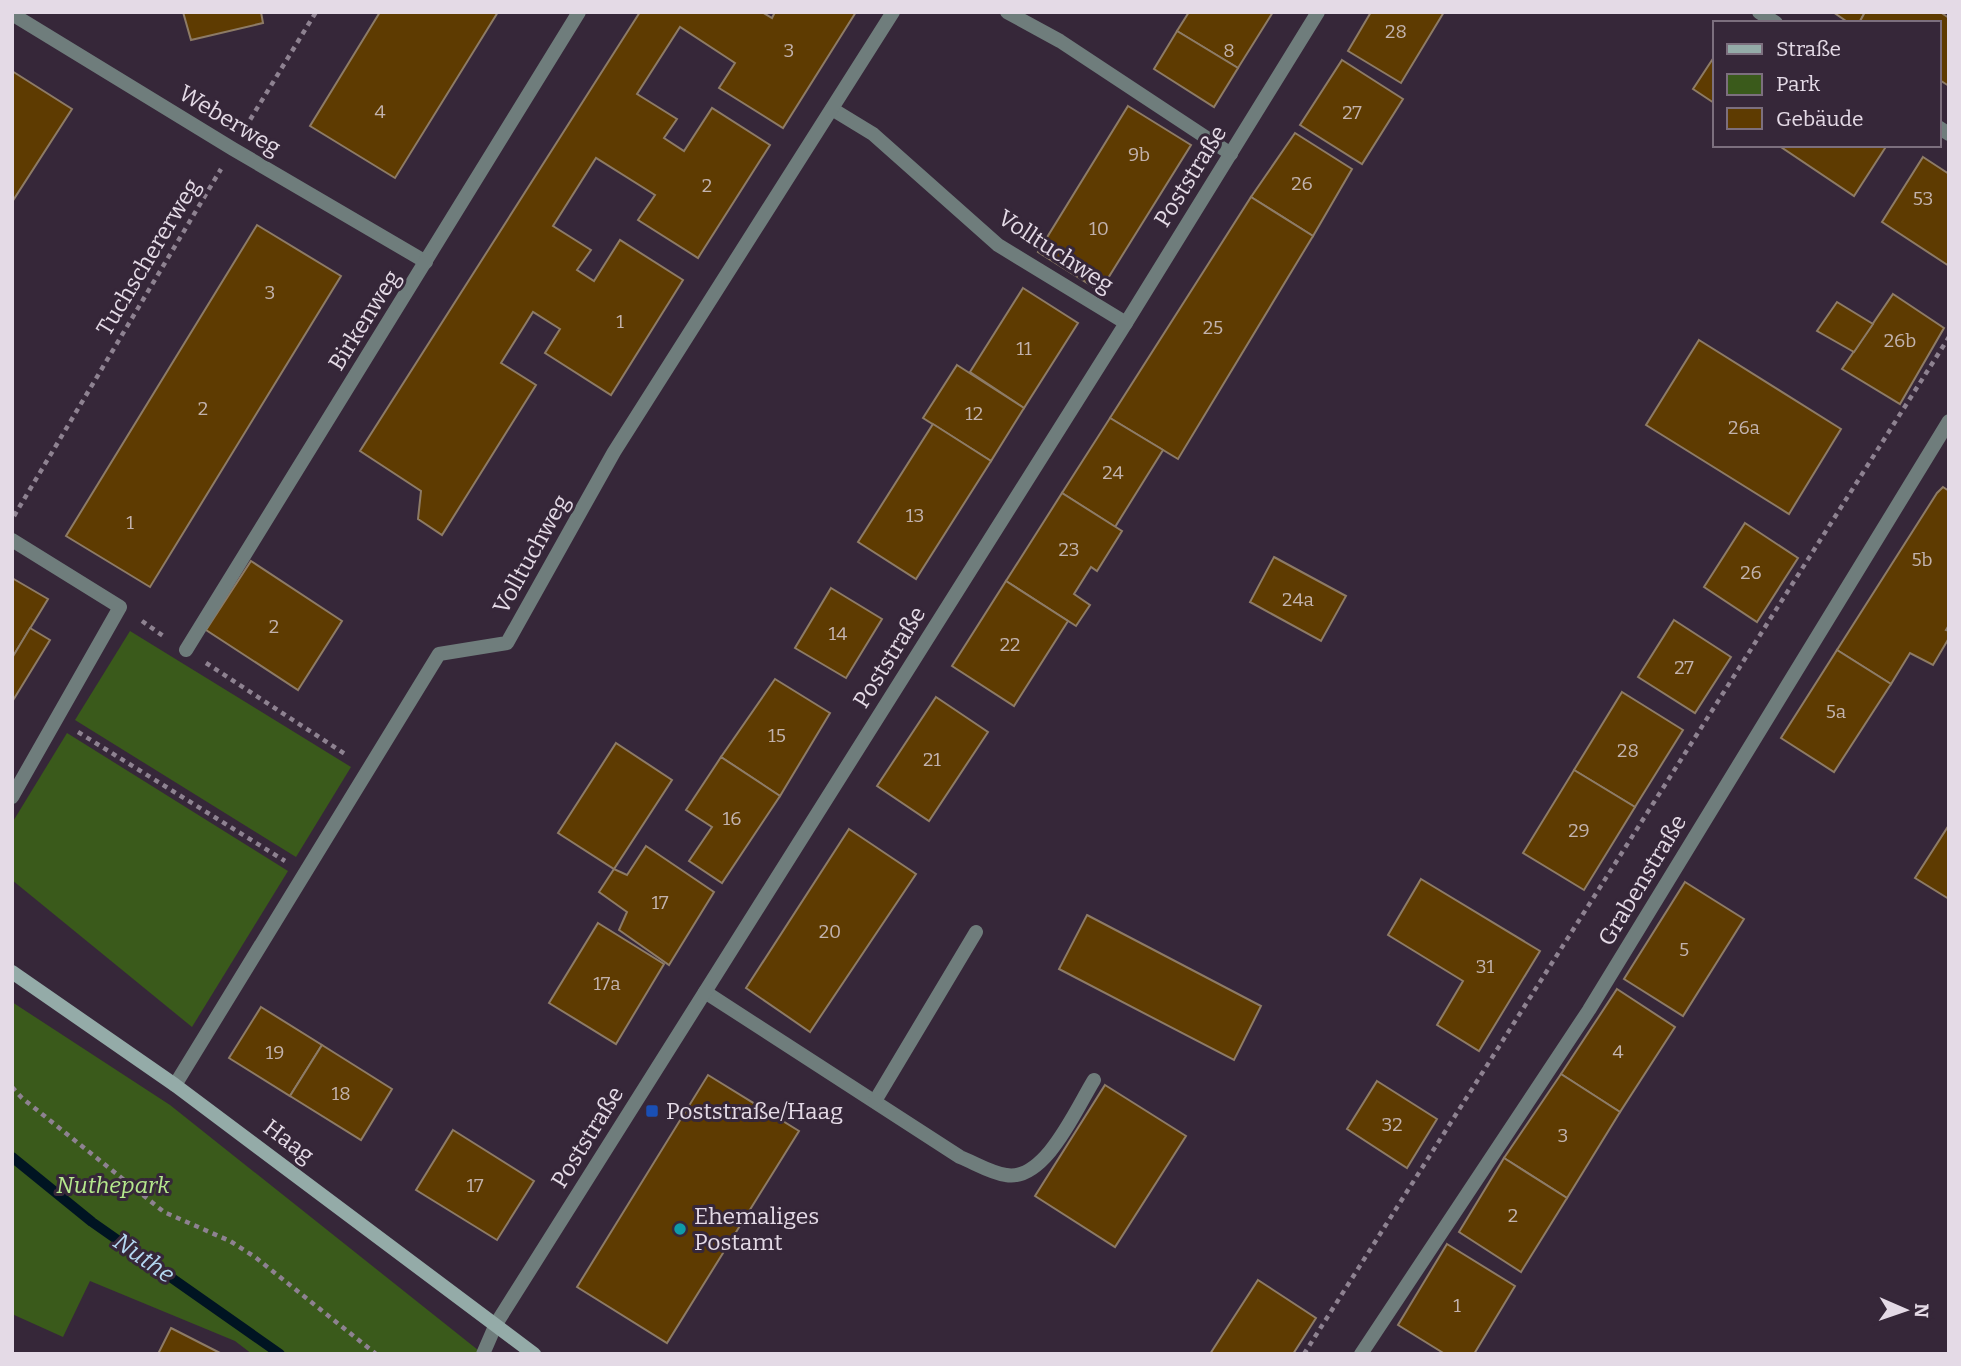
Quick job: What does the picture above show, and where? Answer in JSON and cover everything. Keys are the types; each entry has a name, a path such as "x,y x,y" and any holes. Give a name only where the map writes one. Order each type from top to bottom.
{"main road":[{"name":"Haag","path":"12,972 175,1084 534,1354"}],"street":[{"name":"Birkenweg","path":"186,650 579,12"},
{"name":"Volltuchweg","path":"175,1084 439,654 508,643 614,452 893,12"},
{"path":"1007,12 1060,41 1231,155"},
{"name":"Poststraße","path":"483,1354 496,1324 1126,323 1318,12"},
{"name":"Weberweg","path":"12,14 233,149 426,262"},
{"name":"Volltuchweg","path":"832,109 873,134 998,245 1126,323"},
{"name":"Grabenstraße","path":"1361,1354 1589,1010 1949,421"},
{"path":"12,540 120,607 12,797"},
{"path":"875,1101 976,932"},
{"path":"705,992 960,1157 1003,1175 1015,1176 1030,1172 1047,1156 1094,1080"}],"path":[{"name":"Tuchschererweg","path":"12,520 316,12"},
{"path":"1304,1354 1949,337"},
{"path":"120,607 368,769"},
{"path":"57,719 305,873"},
{"path":"12,1087 22,1098 164,1212 230,1241 255,1257 376,1354"}],"green space":[{"path":"130,631 351,767 296,857 75,720"},
{"path":"67,733 288,871 192,1027 12,880 12,823"},
{"name":"Nuthepark","path":"12,1002 170,1105 483,1354 252,1354 235,1341 90,1281 63,1337 12,1314"}],"building":[{"path":"183,12 261,12 263,23 191,40"},
{"path":"380,12 498,12 395,178 310,126"},
{"path":"640,12 762,12 772,18 775,12 856,12 783,128 719,88 735,63 680,27 637,94 677,119 664,138 684,151 712,108 770,145 698,258 638,220 655,195 596,158 553,226 591,250 577,270 594,281 620,240 683,280 611,395 545,353 560,329 533,312 501,363 536,385 442,535 418,519 421,491 360,451"},
{"path":"1189,12 1273,12 1238,68 1177,31"},
{"path":"1371,12 1444,12 1401,83 1348,51"},
{"path":"1833,12 1865,12 1860,21 1846,21"},
{"path":"1865,12 1940,12 1949,18 1949,86 1940,80 1940,21 1860,21"},
{"path":"1177,31 1238,68 1214,107 1154,69"},
{"path":"1713,59 1713,102 1693,89"},
{"path":"1342,60 1403,99 1362,164 1300,125"},
{"path":"12,71 72,109 12,202"},
{"path":"1128,106 1191,145 1100,291 1038,252"},
{"path":"1295,133 1352,169 1313,236 1251,197"},
{"path":"1781,147 1886,147 1854,196"},
{"path":"1923,157 1949,174 1949,266 1882,222"},
{"path":"1251,197 1313,236 1178,459 1110,418"},
{"path":"257,225 341,276 150,587 66,536"},
{"path":"1023,288 1078,323 1024,408 970,372"},
{"path":"1893,294 1944,328 1900,404 1842,369"},
{"path":"1837,302 1873,324 1854,352 1817,331"},
{"path":"1699,340 1841,429 1789,514 1646,425"},
{"path":"957,365 1024,408 991,461 923,418"},
{"path":"1110,418 1163,450 1115,527 1062,493"},
{"path":"933,424 991,461 916,579 858,542"},
{"path":"1943,487 1949,491 1949,625 1946,630 1949,631 1949,638 1933,665 1910,653 1891,684 1837,650"},
{"path":"1062,493 1122,531 1097,571 1091,567 1074,594 1090,605 1076,626 1006,581"},
{"path":"1745,523 1798,558 1757,622 1704,587"},
{"path":"1274,557 1346,596 1321,641 1250,602"},
{"path":"251,561 342,621 298,690 206,630"},
{"path":"12,578 48,599 12,658"},
{"path":"1006,581 1068,621 1014,706 952,666"},
{"path":"831,588 882,619 846,678 795,648"},
{"path":"1674,620 1731,657 1695,713 1638,677"},
{"path":"30,628 50,640 12,702 12,658"},
{"path":"1837,650 1891,684 1834,772 1781,738"},
{"path":"775,679 830,713 780,796 721,757"},
{"path":"1622,692 1683,730 1635,807 1574,770"},
{"path":"936,697 988,732 929,821 877,786"},
{"path":"616,743 672,780 614,869 558,833"},
{"path":"721,757 780,796 722,883 689,861 712,827 686,810"},
{"path":"1574,770 1635,807 1584,890 1523,853"},
{"path":"1949,825 1949,899 1915,878"},
{"path":"849,829 916,874 810,1032 746,988"},
{"path":"646,846 714,892 669,965 619,930 627,912 599,892 614,869 627,875"},
{"path":"1421,879 1540,951 1479,1051 1437,1025 1463,981 1388,935"},
{"path":"1685,882 1744,919 1683,1016 1624,979"},
{"path":"1087,915 1261,1006 1234,1060 1059,969"},
{"path":"598,923 664,964 616,1044 549,1003"},
{"path":"1617,989 1675,1027 1620,1112 1561,1074"},
{"path":"261,1007 322,1045 290,1096 229,1058"},
{"path":"322,1045 392,1089 361,1140 290,1096"},
{"path":"1561,1074 1620,1112 1567,1198 1504,1158"},
{"path":"708,1075 799,1131 667,1343 577,1287"},
{"path":"1377,1081 1437,1119 1407,1168 1347,1129"},
{"path":"1105,1085 1186,1136 1115,1247 1035,1196"},
{"path":"453,1130 534,1181 497,1240 416,1190"},
{"path":"1504,1158 1567,1198 1521,1272 1459,1232"},
{"path":"1447,1244 1515,1286 1474,1354 1445,1354 1398,1325"},
{"path":"1258,1280 1316,1318 1293,1354 1210,1354"},
{"path":"171,1328 222,1354 158,1354"}],"waterway":[{"name":"Nuthe","path":"12,1157 92,1222 280,1354"}],"place":[{"name":"Poststraße/Haag","path":"652,1111"},
{"name":"Ehemaliges Postamt","path":"680,1229"}]}
